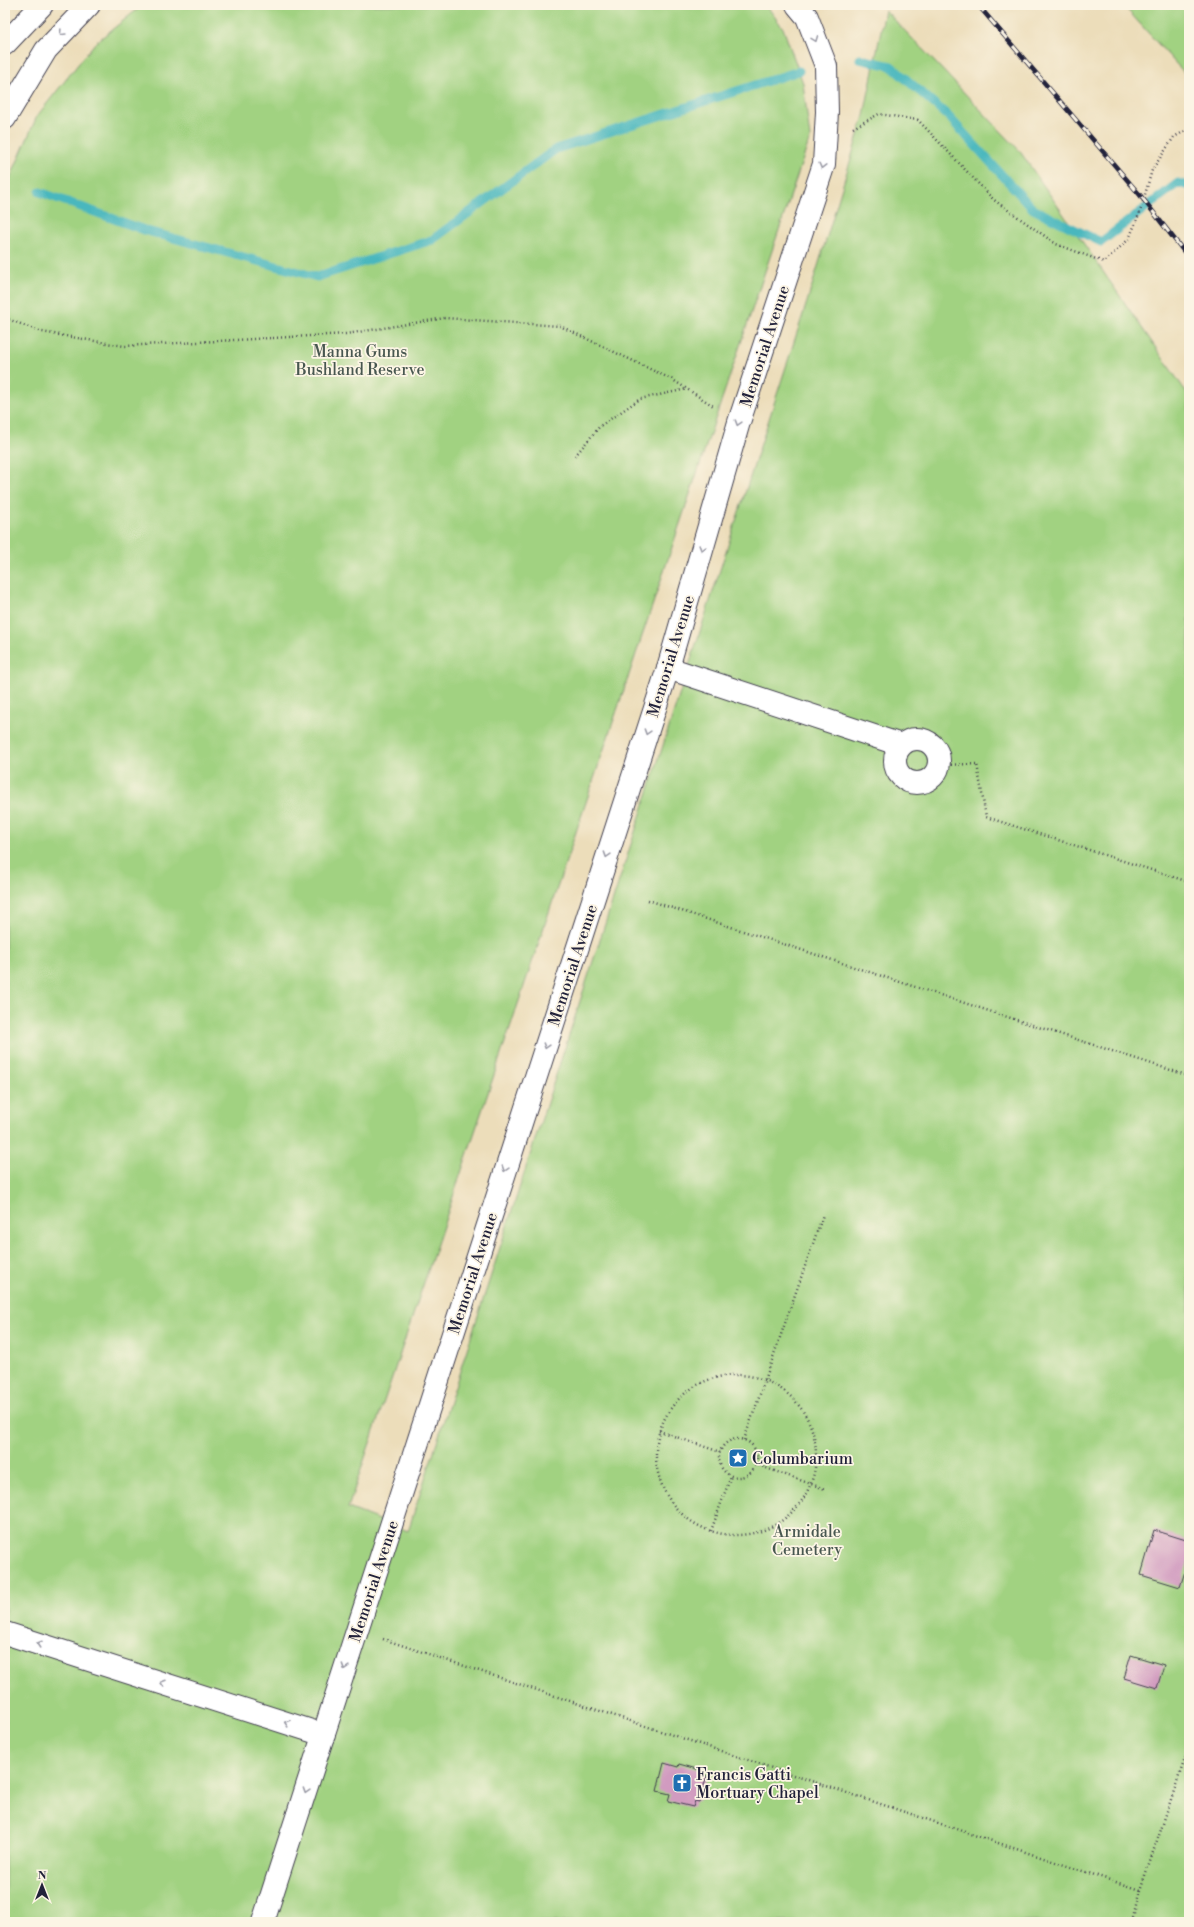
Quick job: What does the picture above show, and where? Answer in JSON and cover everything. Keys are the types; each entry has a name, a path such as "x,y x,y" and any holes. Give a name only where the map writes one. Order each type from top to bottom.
{"street":[{"path":"5,44 42,5"},
{"path":"5,118 46,50 89,5"},
{"name":"Memorial Avenue","path":"263,1922 668,668 739,422 824,164 827,112 826,66 807,17 797,5"},
{"path":"668,668 901,745"},
{"path":"919,738 926,740 937,750 939,765 932,778 926,781 912,783 905,780 896,768 894,761 901,745 912,739 919,738"},
{"path":"5,1633 324,1735"}],"path":[{"path":"825,144 878,114 918,120 994,200 1056,244 1104,262 1129,239 1140,212 1152,170 1174,138 1189,129"},
{"path":"5,318 42,332 124,346 346,334 445,318 560,326 673,380 720,411"},
{"path":"575,456 600,426 640,399 687,389"},
{"path":"939,765 977,764 986,817 1189,882"},
{"path":"648,900 1189,1076"},
{"path":"744,1440 823,1215"},
{"path":"728,1375 747,1375 764,1380 781,1388 795,1400 806,1415 813,1431 816,1449 816,1466 811,1484 801,1502 788,1517 771,1527 751,1534 731,1535 711,1531 695,1524 680,1513 669,1500 660,1484 656,1466 656,1448 659,1431 667,1414 678,1399 692,1387 728,1375"},
{"path":"659,1431 720,1452"},
{"path":"744,1440 752,1445 756,1453 755,1464 752,1472 743,1477 731,1476 721,1467 719,1460 720,1452 728,1441 744,1440"},
{"path":"755,1464 825,1489"},
{"path":"711,1531 731,1476"},
{"path":"357,1630 1140,1890"},
{"path":"1132,1922 1140,1890 1189,1747"}],"green space":[{"path":"143,5 766,5 783,28 803,83 810,138 348,1508 408,1531 807,302 864,116 885,10 1019,150 1189,396 1189,1922 5,1922 5,190 37,116 95,43"},
{"path":"1123,5 1189,5 1189,78"}],"building":[{"path":"1154,1530 1189,1541 1189,1559 1180,1587 1141,1575"},
{"path":"1131,1655 1164,1665 1157,1688 1124,1678"},
{"name":"Francis Gatti Mortuary Chapel","path":"664,1763 678,1767 679,1764 704,1771 702,1774 707,1776 699,1802 695,1801 693,1807 668,1801 670,1794 657,1791"}],"waterway":[{"path":"860,59 891,66 948,116 1033,209 1101,242 1178,183 1189,186"},
{"path":"40,192 147,231 317,277 432,240 556,149 799,71"}],"railway":[{"path":"978,5 1140,195 1189,258"}],"place":[{"name":"Columbarium","path":"738,1458"},
{"name":"Francis Gatti Mortuary Chapel","path":"682,1783"}],"park label":[{"name":"Manna Gums Bushland Reserve","path":"360,360"},
{"name":"Armidale Cemetery","path":"807,1540"}]}
